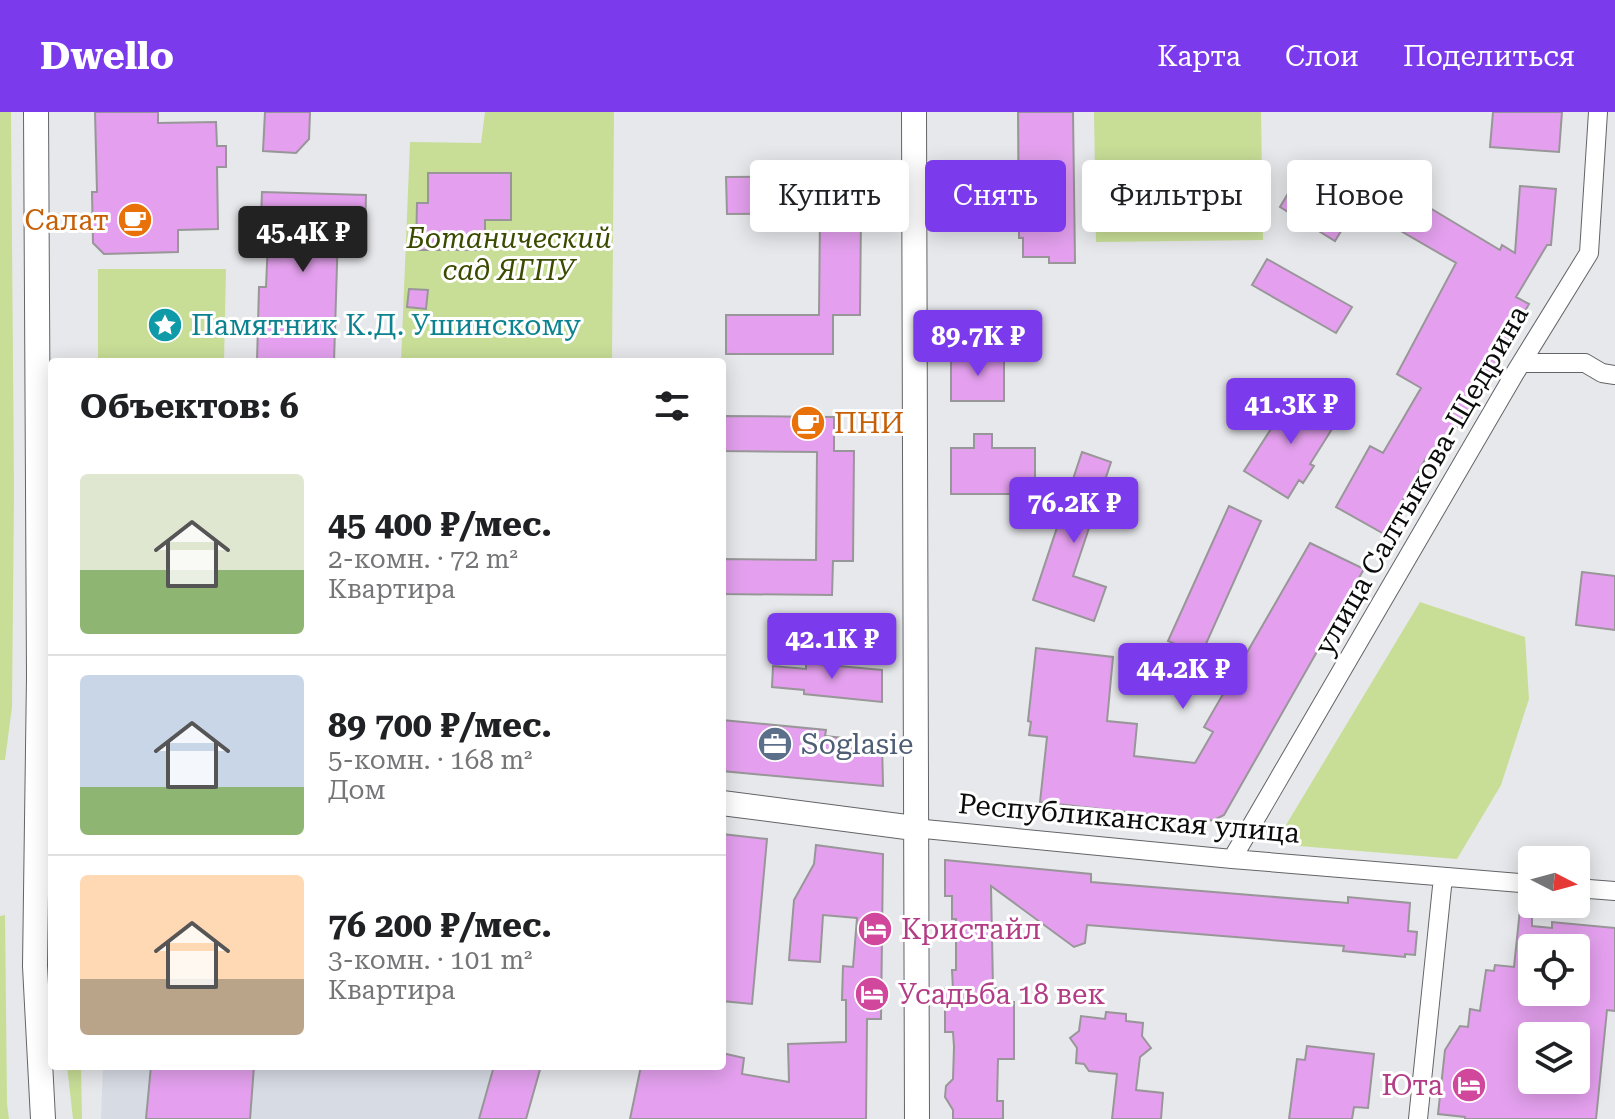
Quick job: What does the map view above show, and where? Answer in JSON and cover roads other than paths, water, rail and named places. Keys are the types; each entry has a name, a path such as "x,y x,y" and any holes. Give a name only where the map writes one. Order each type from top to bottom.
{"main road":[{"path":"36,112 45,707 35,966 43,1119"},
{"path":"914,112 917,1119"},
{"name":"Республиканская улица","path":"726,804 914,828"}],"street":[{"name":"улица Салтыкова-Щедрина","path":"1232,859 1589,253 1598,112"},
{"path":"1522,363 1585,363 1602,373 1615,375"},
{"name":"Республиканская улица","path":"914,828 1518,883"},
{"path":"1418,1119 1443,877"},
{"path":"1590,889 1615,891"}],"place":[{"name":"Салат","path":"135,220"},
{"name":"Памятник К.Д. Ушинскому","path":"165,325"},
{"name":"ПНИ","path":"808,423"},
{"name":"Soglasie","path":"775,744"},
{"name":"Кристайл","path":"875,929"},
{"name":"Усадьба 18 век","path":"872,994"},
{"name":"Юта","path":"1469,1085"}],"park label":[{"name":"Ботанический сад ЯГПУ","path":"509,254"}]}
